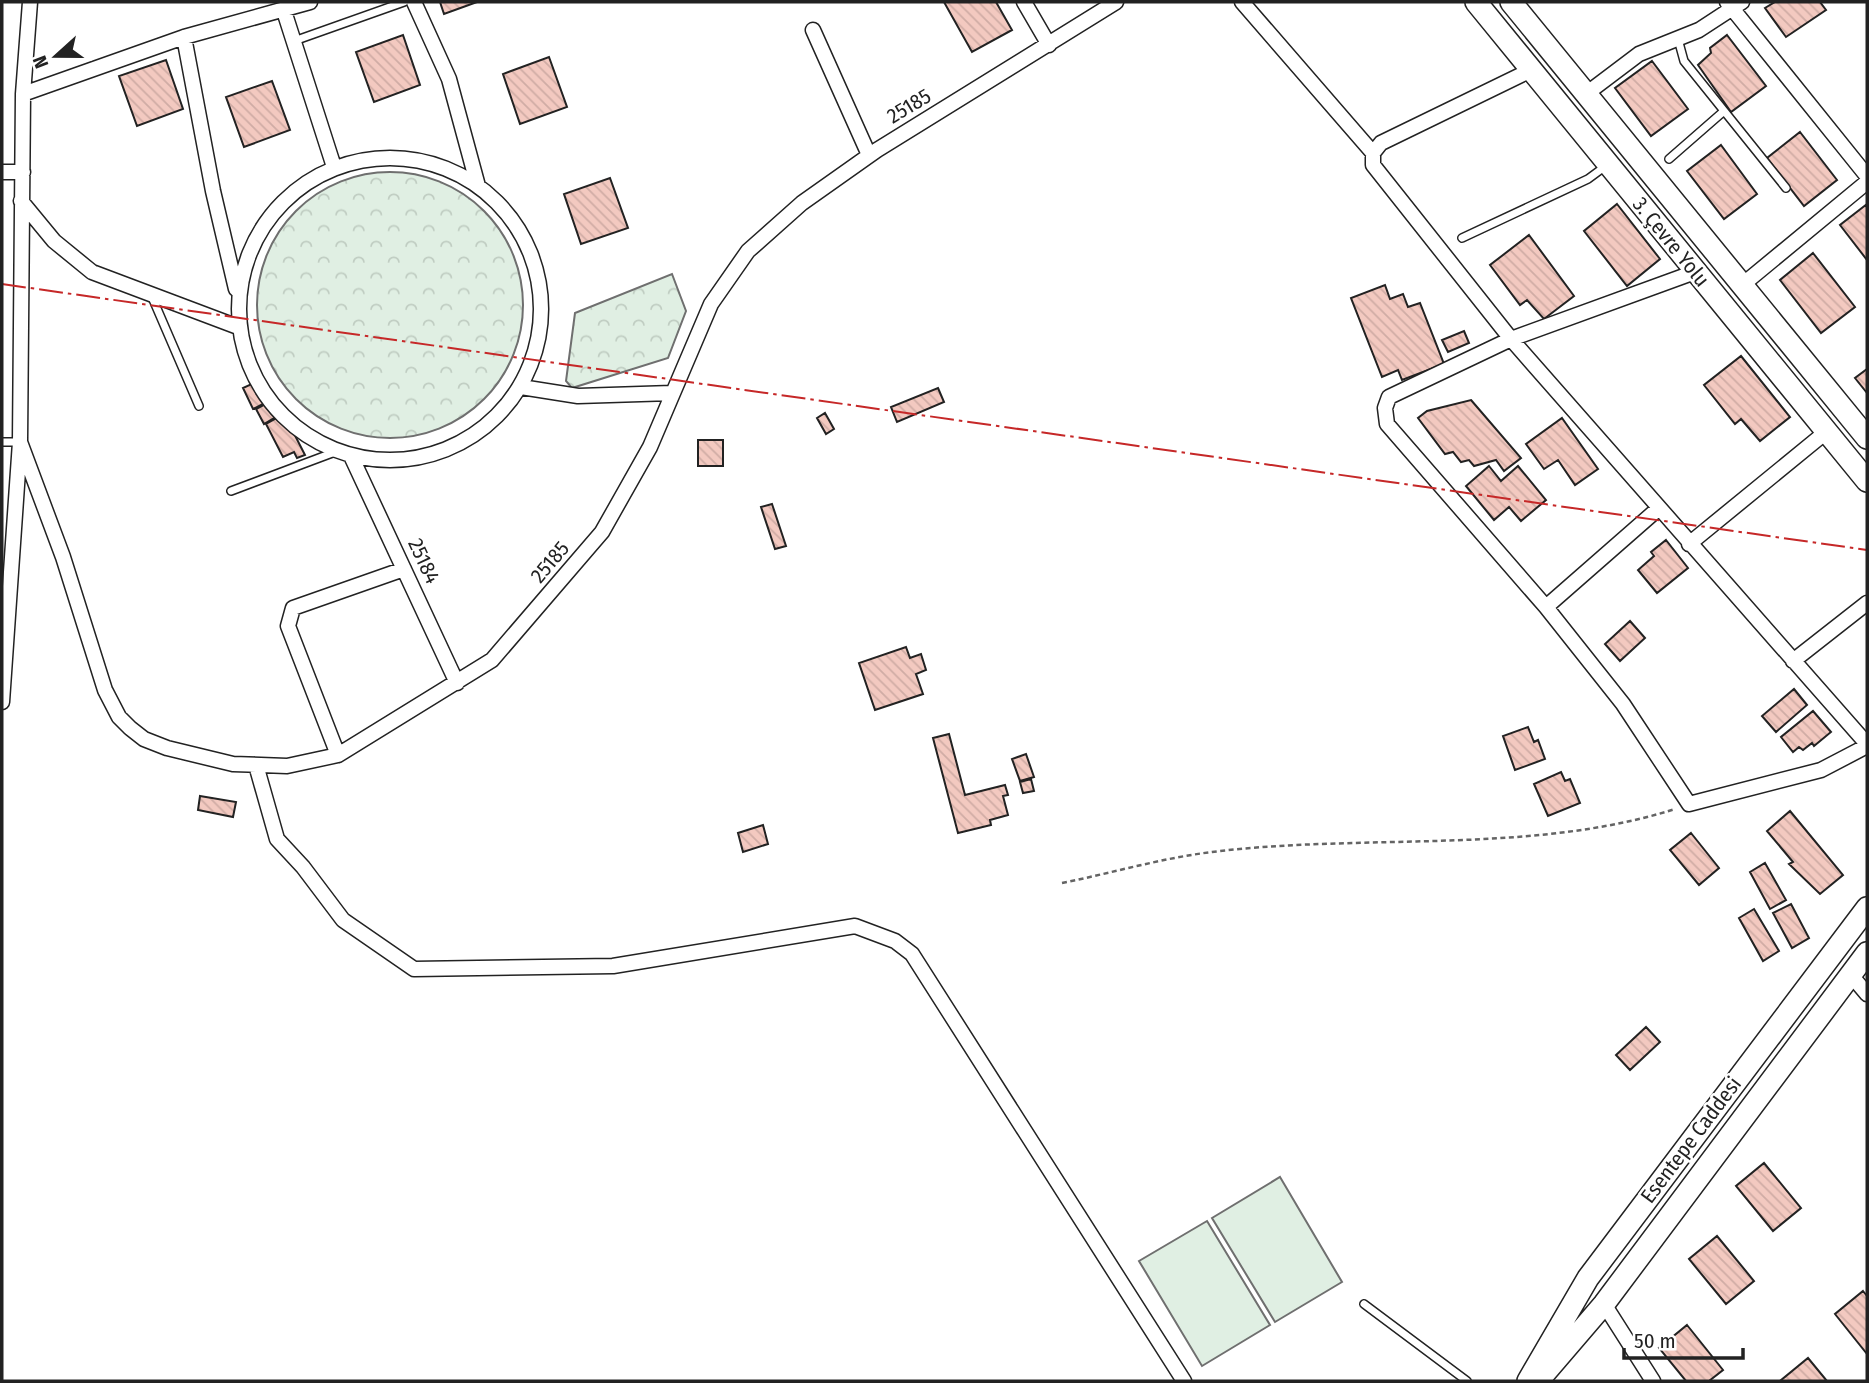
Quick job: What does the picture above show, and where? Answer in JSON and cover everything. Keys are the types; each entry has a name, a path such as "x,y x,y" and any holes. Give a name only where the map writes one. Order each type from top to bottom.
{"main road":[{"name":"3. Çevre Yolu","path":"1476,2 1867,481"},
{"name":"3. Çevre Yolu","path":"1511,2 1867,438"},
{"name":"Esentepe Caddesi","path":"1528,1381 1588,1278 1867,908"},
{"name":"Esentepe Caddesi","path":"1538,1381 1604,1304 1867,953"}],"street":[{"path":"2,702 20,442 23,94 30,2"},
{"path":"23,94 184,37 310,2"},
{"path":"414,2 449,79 478,186"},
{"path":"1024,2 1049,45"},
{"name":"25185","path":"20,442 63,557 105,690 119,717 144,739 167,748 233,764 287,766 338,755 492,660 602,532 650,447 711,304 748,251 802,203 869,155 1116,2"},
{"path":"1242,2 1373,153"},
{"path":"1586,94 1639,54 1706,27 1734,4 1867,176"},
{"path":"284,11 334,167"},
{"path":"813,30 869,155"},
{"path":"184,37 213,191 237,293 238,327 251,363 275,398 303,429 335,452 352,458 384,462 417,460 448,450 485,428 501,413 521,387 537,345 541,301 532,257 510,217 478,186 445,168 409,158 371,158 334,167 298,187 268,216 247,253 237,293"},
{"path":"1531,71 1381,143 1373,153 1373,165 1511,339 1867,745 1812,774 1689,804 1623,704 1546,607 1387,424 1385,415 1389,397 1511,339 1695,272"},
{"path":"2,172 23,172"},
{"path":"1741,286 1867,182"},
{"path":"21,201 44,232 82,266 114,283 150,293 238,327"},
{"path":"521,387 578,396 672,393"},
{"path":"1689,544 1826,432"},
{"name":"25184","path":"352,458 457,683"},
{"path":"1546,607 1659,508"},
{"path":"338,755 288,626 288,618 293,608 404,569"},
{"path":"1793,661 1867,603"},
{"path":"256,765 277,839 303,867 343,920 414,969 612,967 855,926 895,941 912,954 1184,1381"},
{"path":"1851,975 1867,994"},
{"path":"1604,1304 1653,1381"}],"lane":[{"path":"294,41 404,2"},
{"path":"1678,38 1684,61 1786,188"},
{"path":"1669,159 1724,111"},
{"path":"1462,239 1588,179 1608,164"},
{"path":"150,293 199,406"},
{"path":"2,442 20,442"},
{"path":"231,491 335,452"},
{"path":"1364,1304 1468,1381"}],"path":[{"path":"1062,883 1211,852 1384,841 1491,838 1602,826 1650,817 1689,804"}],"green space":[{"path":"377,172 403,172 429,177 453,187 475,202 493,220 508,242 518,266 523,305 518,344 508,368 493,390 475,408 453,423 429,433 403,438 377,438 351,433 327,423 305,408 287,390 272,368 262,344 257,318 257,292 262,266 272,242 287,220 305,202 327,187 351,177"},
{"path":"672,274 686,311 668,358 572,388 566,381 575,313"},
{"path":"1280,1177 1342,1282 1275,1322 1212,1218"},
{"path":"1207,1221 1270,1325 1202,1366 1139,1261"}],"building":[{"path":"440,2 477,2 444,14"},
{"path":"944,2 996,2 1012,30 972,52"},
{"path":"1775,2 1820,2 1826,10 1786,37 1765,8"},
{"path":"403,35 420,85 374,102 356,52"},
{"path":"1727,35 1766,86 1731,112 1698,65 1711,53 1710,48"},
{"path":"549,57 567,107 520,124 503,74"},
{"path":"166,60 183,109 137,126 119,76"},
{"path":"1652,61 1688,109 1651,136 1615,88"},
{"path":"272,81 290,130 244,147 226,97"},
{"path":"1800,132 1837,180 1804,206 1767,158"},
{"path":"1721,145 1757,194 1724,219 1687,171"},
{"path":"610,178 628,228 581,244 564,194"},
{"path":"1617,204 1660,259 1627,286 1584,231"},
{"path":"1867,204 1867,260 1840,225"},
{"path":"1529,235 1574,296 1544,319 1527,300 1520,305 1490,265"},
{"path":"1813,253 1855,307 1821,333 1780,280"},
{"path":"1385,285 1390,299 1403,294 1408,307 1420,303 1444,364 1402,380 1398,370 1382,377 1351,298"},
{"path":"1464,331 1469,343 1448,352 1442,340"},
{"path":"1741,356 1790,417 1760,441 1741,419 1735,424 1704,385"},
{"path":"1867,369 1867,393 1855,378"},
{"path":"256,382 265,403 253,409 243,388"},
{"path":"938,388 944,402 897,422 891,407"},
{"path":"1471,400 1521,458 1504,471 1496,460 1474,466 1469,460 1461,462 1453,452 1445,454 1418,418 1427,411"},
{"path":"271,401 279,415 264,424 256,409"},
{"path":"825,413 834,429 826,434 817,418"},
{"path":"284,414 305,455 297,458 294,452 283,457 266,424"},
{"path":"1562,418 1598,469 1575,485 1558,460 1544,469 1526,444"},
{"path":"698,440 723,440 723,466 698,466"},
{"path":"1489,466 1501,481 1518,466 1546,500 1521,521 1509,507 1494,520 1466,486"},
{"path":"772,504 786,546 775,549 761,507"},
{"path":"1666,540 1688,568 1657,593 1638,570 1654,556 1651,552"},
{"path":"1630,621 1645,638 1620,661 1605,644"},
{"path":"906,647 910,658 921,654 926,670 916,674 923,694 875,710 859,663"},
{"path":"1794,689 1807,705 1776,732 1762,716"},
{"path":"1813,711 1831,732 1814,746 1812,743 1803,750 1799,747 1793,752 1781,737"},
{"path":"1528,727 1534,742 1538,740 1545,759 1515,770 1503,736"},
{"path":"949,734 965,795 1005,785 1008,795 1003,796 1008,815 990,820 991,825 958,833 933,738"},
{"path":"1026,754 1034,777 1020,781 1012,759"},
{"path":"1561,772 1565,781 1570,779 1580,803 1548,816 1534,784"},
{"path":"1031,779 1034,791 1023,793 1020,782"},
{"path":"200,796 236,802 233,817 198,810"},
{"path":"1790,811 1843,875 1820,894 1789,864 1793,862 1767,831"},
{"path":"763,825 768,844 743,852 738,833"},
{"path":"1691,833 1719,868 1699,885 1670,850"},
{"path":"1765,863 1786,900 1770,909 1750,872"},
{"path":"1791,904 1809,938 1792,948 1773,913"},
{"path":"1754,909 1779,951 1763,961 1739,918"},
{"path":"1646,1027 1660,1042 1630,1070 1616,1055"},
{"path":"1764,1163 1801,1208 1773,1231 1736,1186"},
{"path":"1717,1236 1754,1281 1726,1304 1689,1259"},
{"path":"1863,1291 1867,1296 1867,1354 1835,1314"},
{"path":"1687,1325 1723,1370 1709,1381 1686,1381 1659,1348"},
{"path":"1808,1358 1827,1381 1780,1381"}],"power":[{"path":"2,284 1867,550"}]}
